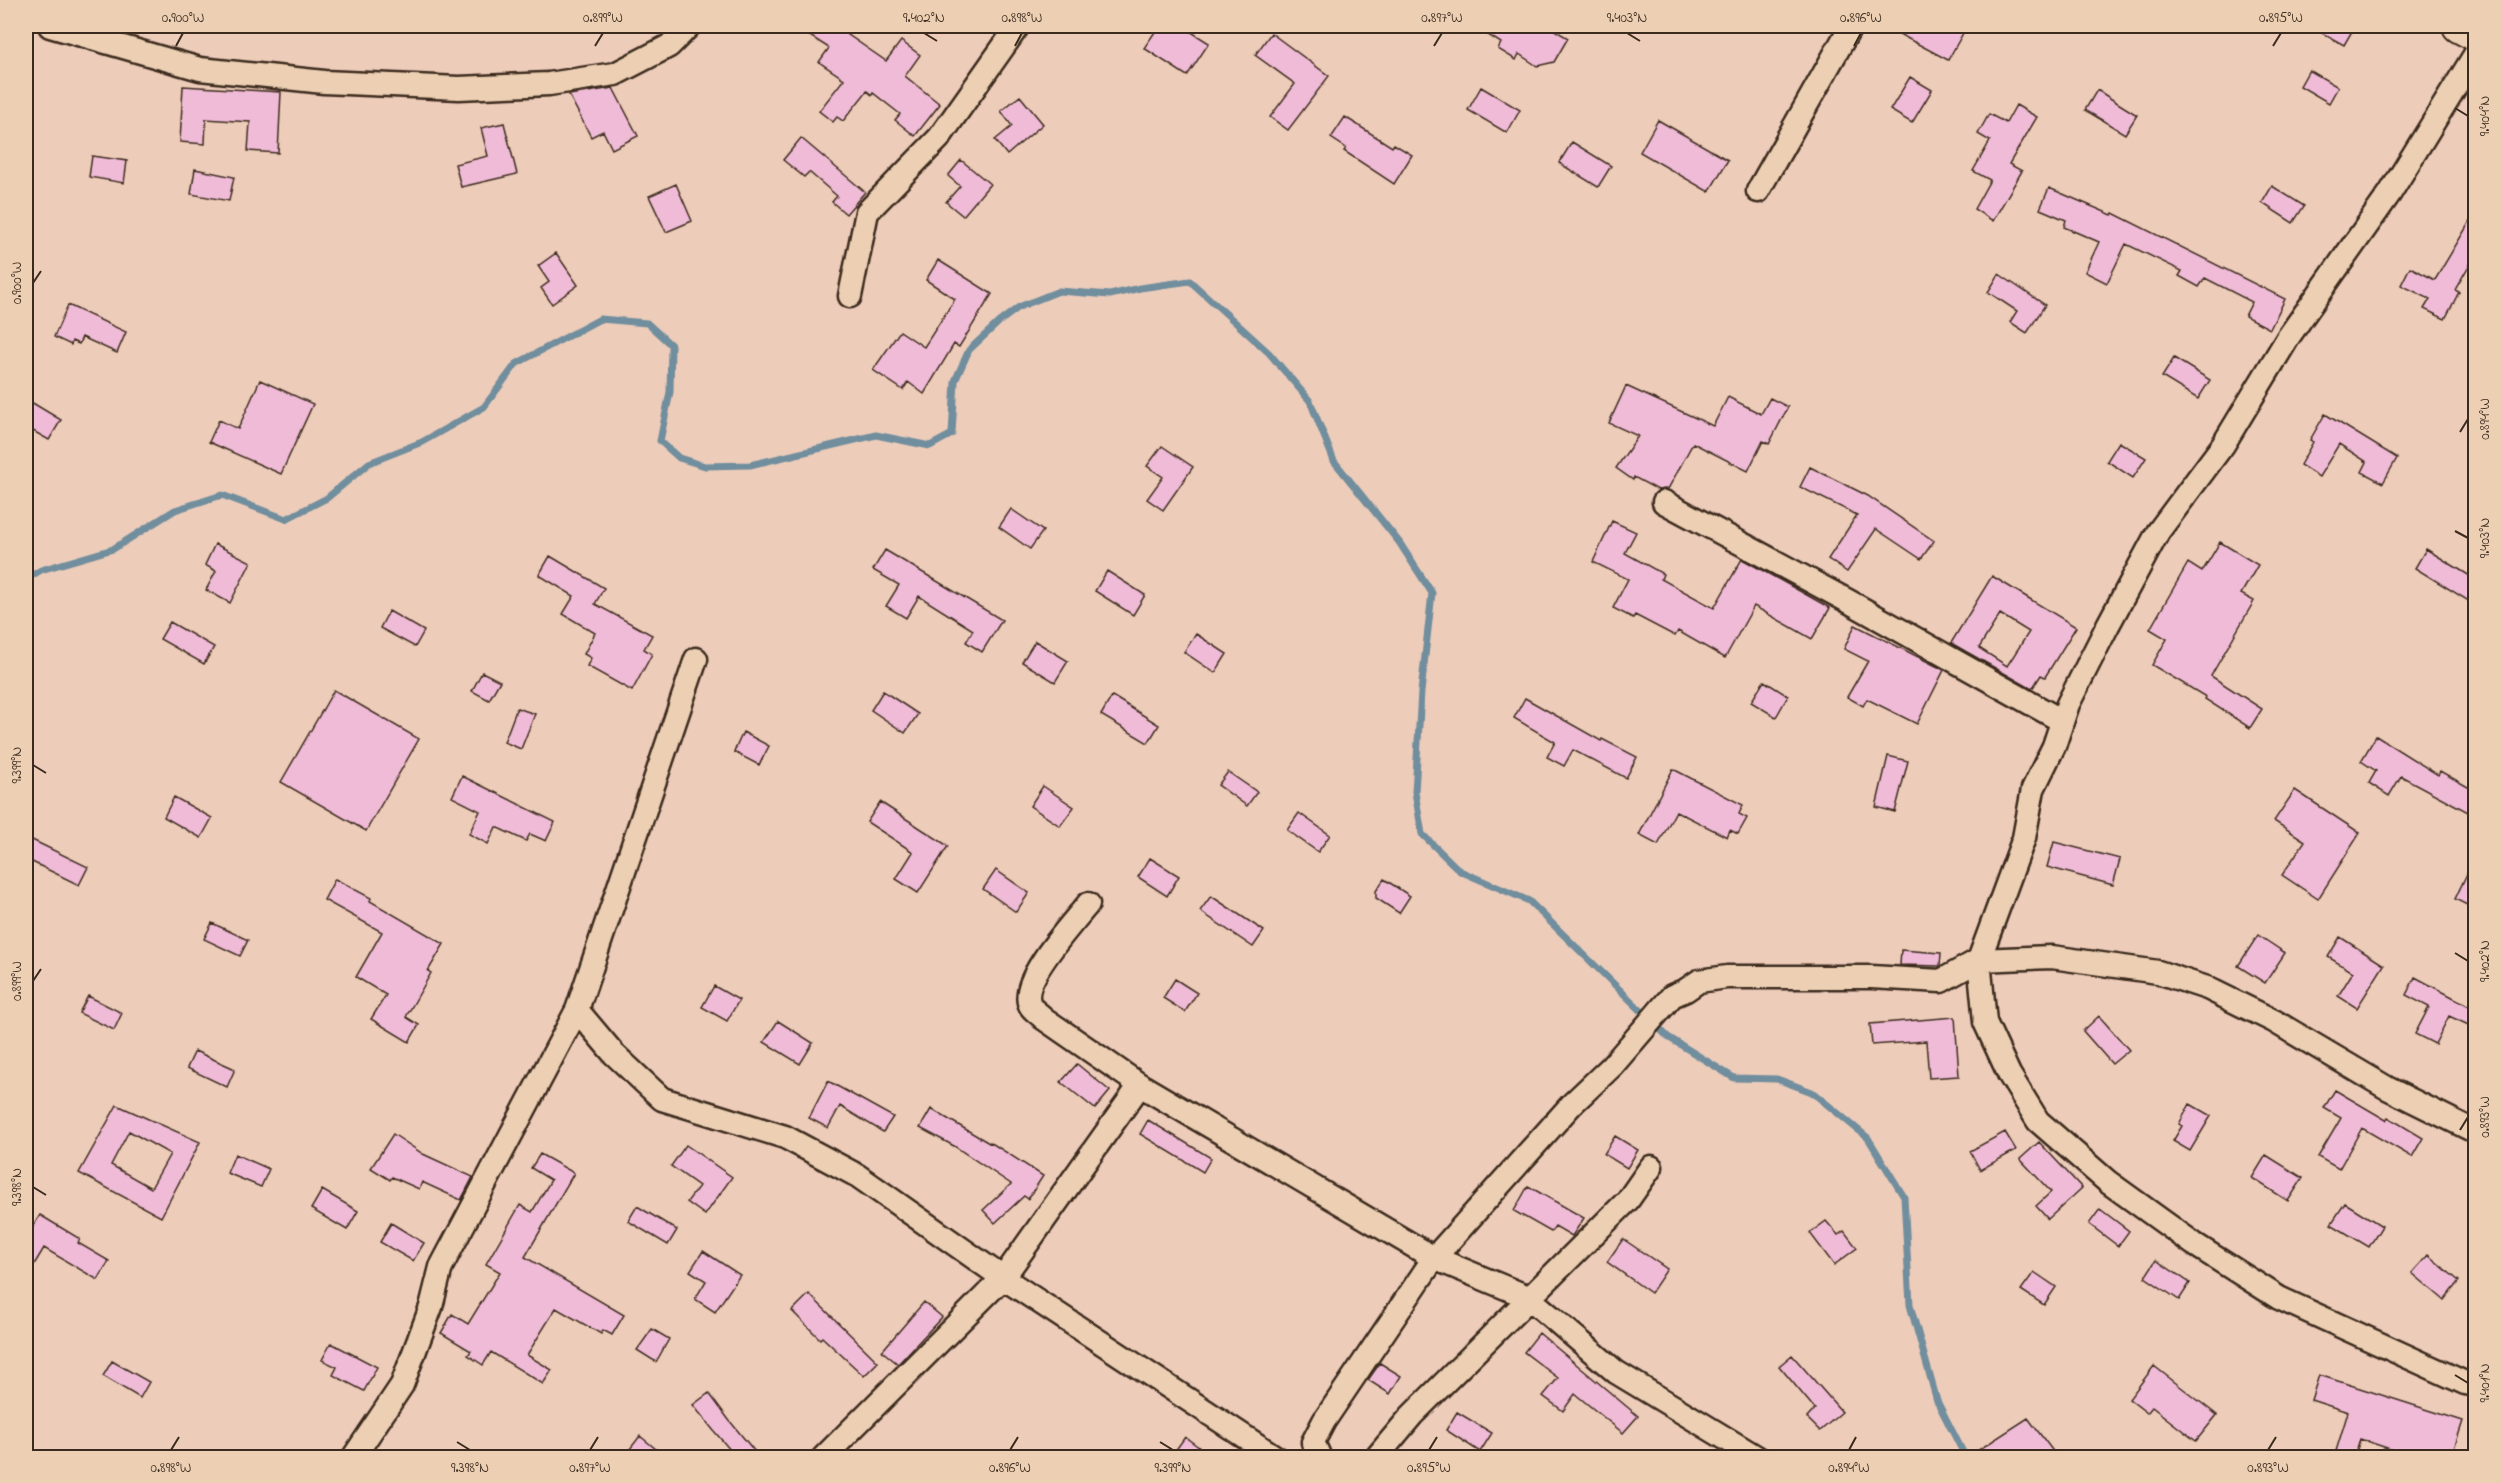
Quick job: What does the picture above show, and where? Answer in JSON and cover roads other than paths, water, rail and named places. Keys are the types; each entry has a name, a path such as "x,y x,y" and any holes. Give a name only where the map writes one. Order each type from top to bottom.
{"main road":[{"path":"2459,26 2475,35"}],"street":[{"path":"50,26 200,69 324,82 459,88 549,84 615,74 669,46 689,26"},
{"path":"850,296 867,212 939,138 1018,26"},
{"path":"1758,191 1851,26"},
{"path":"2475,53 2390,193 2289,336 2223,445 2158,532 2102,635 2033,789 2024,838 1979,960 1985,1022 2009,1074 2038,1121 2108,1182 2194,1244 2279,1298 2465,1383 2475,1385"},
{"path":"1664,502 1848,601 2062,721"},
{"path":"353,1458 402,1385 431,1307 441,1267 577,1010 696,659"},
{"path":"1088,904 1035,972 1028,989 1030,1005 1043,1018 1140,1085 1434,1258 1528,1297 1616,1372 1758,1458"},
{"path":"1320,1458 1313,1442 1324,1421 1434,1258 1572,1104 1612,1066 1672,996 1699,981 1727,977 1871,977 1941,981 1979,960 2052,957 2158,972 2207,988 2274,1021 2387,1088 2475,1132"},
{"path":"577,1010 614,1054 662,1099 785,1137 858,1176 1003,1278 1277,1458"},
{"path":"823,1458 1003,1278 1140,1085"},
{"path":"1376,1458 1412,1415 1628,1200 1651,1167"}],"waterway":[{"path":"26,579 41,570 113,549 175,510 222,495 286,519 327,498 369,463 422,442 484,407 516,364 600,319 647,323 671,345 670,392 660,441 679,458 705,466 750,465 876,435 930,446 952,434 955,381 969,350 1019,307 1059,291 1110,295 1190,281 1269,353 1310,401 1334,461 1399,542 1432,593 1421,692 1415,792 1422,834 1460,871 1529,901 1668,1037 1734,1078 1777,1079 1812,1092 1868,1138 1904,1197 1910,1305 1937,1401 1966,1458"}]}
